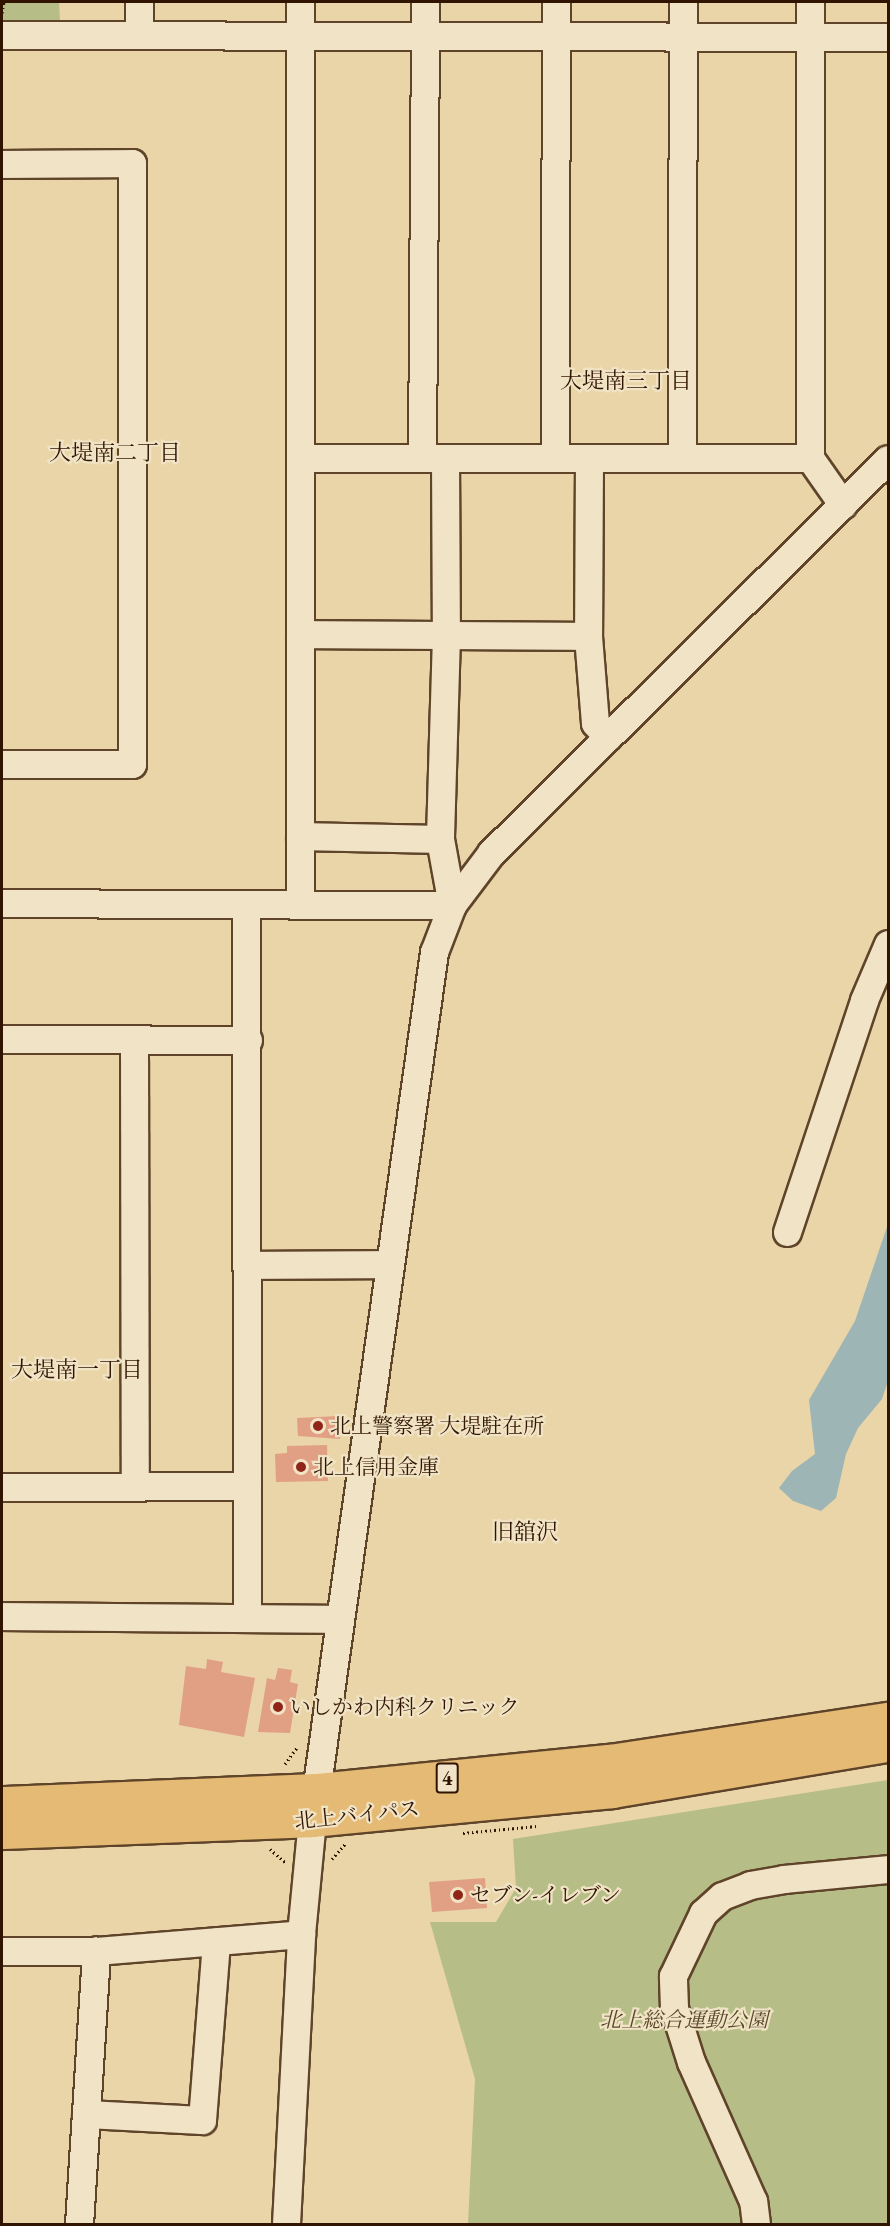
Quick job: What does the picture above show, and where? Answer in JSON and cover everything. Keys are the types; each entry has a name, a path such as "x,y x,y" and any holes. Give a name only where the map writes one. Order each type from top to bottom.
{"highway":[{"name":"北上バイパス","path":"2,1803 315,1805 888,1719"},
{"name":"北上バイパス","path":"2,1832 315,1805 612,1791 888,1745"}],"street":[{"path":"139,2 139,35"},
{"path":"300,2 300,904"},
{"path":"425,2 433,458 446,635 440,839 452,905"},
{"path":"555,458 556,2"},
{"path":"682,458 683,2"},
{"path":"810,2 810,458 843,505"},
{"path":"2,35 888,37"},
{"path":"2,164 132,163 132,764 2,764"},
{"path":"300,458 810,458"},
{"path":"589,458 588,636 595,723 608,737"},
{"path":"286,2224 301,1934 315,1805 338,1618 390,1264 423,1006 434,952 452,905 491,853 888,459"},
{"path":"300,634 588,636"},
{"path":"300,836 440,839"},
{"path":"2,903 452,905"},
{"path":"246,904 248,1040 246,1617"},
{"path":"787,1232 864,1000 888,944"},
{"path":"2,1039 248,1040"},
{"path":"134,1040 135,1487"},
{"path":"248,1265 390,1264"},
{"path":"2,1487 247,1486"},
{"path":"2,1616 338,1618"},
{"path":"756,2224 753,2201 691,2062 674,2008 673,1976 703,1913 722,1896 750,1885 784,1879 888,1869"},
{"path":"2,1951 96,1951 301,1934"},
{"path":"86,2114 202,2120 216,1942"},
{"path":"79,2224 96,1951"}],"green space":[{"path":"2,2 59,2 60,21 2,20"},
{"name":"北上総合運動公園","path":"888,1780 888,2224 468,2224 475,2079 430,1922 496,1922 516,1888 513,1839"}],"water":[{"path":"888,1224 888,1381 882,1399 858,1428 846,1454 836,1498 821,1511 793,1501 779,1488 792,1471 815,1454 809,1400 855,1321"}],"building":[{"name":"北上警察署 大堤駐在所","path":"339,1416 340,1439 298,1436 297,1418"},
{"name":"北上信用金庫","path":"327,1445 328,1481 276,1482 275,1454 287,1453 287,1446"},
{"path":"207,1659 223,1662 221,1672 255,1678 244,1737 179,1725 186,1666 206,1669"},
{"name":"いしかわ内科クリニック","path":"278,1668 292,1670 290,1682 298,1684 290,1733 258,1732 267,1678 275,1680"},
{"name":"セブン-イレブン","path":"485,1878 487,1908 432,1912 429,1882"}],"place":[{"name":"北上警察署 大堤駐在所","path":"318,1426"},
{"name":"北上信用金庫","path":"301,1467"},
{"name":"いしかわ内科クリニック","path":"278,1707"},
{"name":"セブン-イレブン","path":"458,1895"}],"district":[{"name":"大堤南三丁目","path":"626,381"},
{"name":"大堤南二丁目","path":"115,453"},
{"name":"大堤南一丁目","path":"77,1370"},
{"name":"旧舘沢","path":"525,1532"}]}
